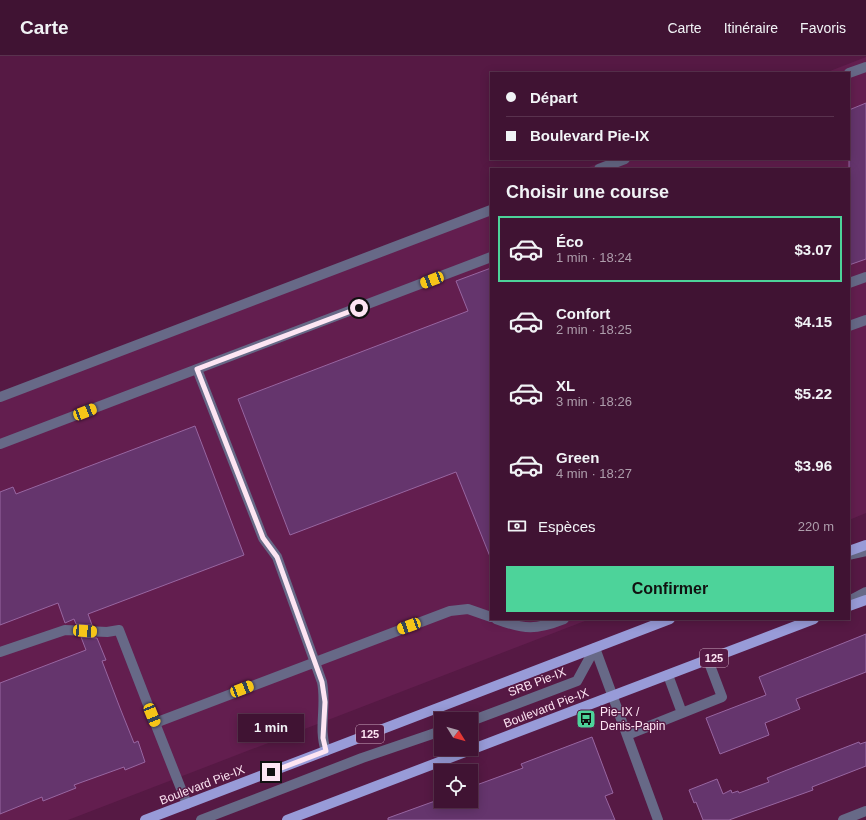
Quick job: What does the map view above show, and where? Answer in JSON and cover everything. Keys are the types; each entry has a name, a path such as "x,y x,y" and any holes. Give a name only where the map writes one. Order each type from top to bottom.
{"main road":[{"path":"850,551 866,545"},
{"path":"850,606 866,600"},
{"name":"Boulevard Pie-IX","path":"145,820 667,620"},
{"name":"Boulevard Pie-IX","path":"287,820 811,620"}],"street":[{"path":"850,73 866,67"},
{"path":"602,168 622,160"},
{"path":"0,397 490,210"},
{"path":"0,444 490,257"},
{"path":"850,283 866,277"},
{"path":"850,326 866,320"},
{"path":"197,369 263,538 277,557 315,661 324,689 323,738 326,751"},
{"path":"850,555 866,551"},
{"path":"850,600 866,592"},
{"path":"155,723 315,661 457,609 468,609 490,617"},
{"path":"500,620 532,628 539,628 561,620"},
{"path":"0,652 65,630 107,632 119,630 187,804"},
{"path":"595,648 658,820"},
{"name":"SRB Pie-IX","path":"478,718 578,681 595,648"},
{"path":"627,735 722,697 708,660"},
{"path":"668,675 682,713"},
{"path":"201,820 362,758 434,733"},
{"path":"843,820 866,811"}],"shaded area":[{"path":"866,57 866,513 850,520 850,168 586,168 606,160 850,160 850,72 828,72"},
{"path":"490,206 490,620 587,620 68,820 0,820 0,402"}],"building":[{"path":"866,103 866,259 850,265 849,160 850,110"},
{"path":"490,268 490,557 456,472 290,535 238,399 468,311 456,281"},
{"path":"195,426 244,555 88,614 92,625 76,624 74,619 65,623 58,603 0,625 0,492 13,487 16,494"},
{"path":"866,634 866,672 796,699 800,709 765,723 769,735 720,754 706,718 766,695 759,677"},
{"path":"81,637 97,638 106,660 102,661 120,708 134,743 138,741 145,762 125,770 124,767 74,785 76,788 43,801 42,797 0,814 0,683 86,650"},
{"path":"592,737 613,793 605,796 615,820 388,820 388,818 434,801 434,808 478,808 478,784 523,768 521,764"},
{"path":"859,742 860,744 866,742 866,766 812,787 813,790 729,820 703,820 696,802 694,803 689,790 717,779 723,794 731,790 732,793 738,791 739,793 769,782 767,778"}],"place":[{"name":"Pie-IX / Denis-Papin","path":"586,719"}],"route":[{"path":"271,772 326,751 323,738 325,702 324,689 277,557 263,538 197,369 359,308"}]}
